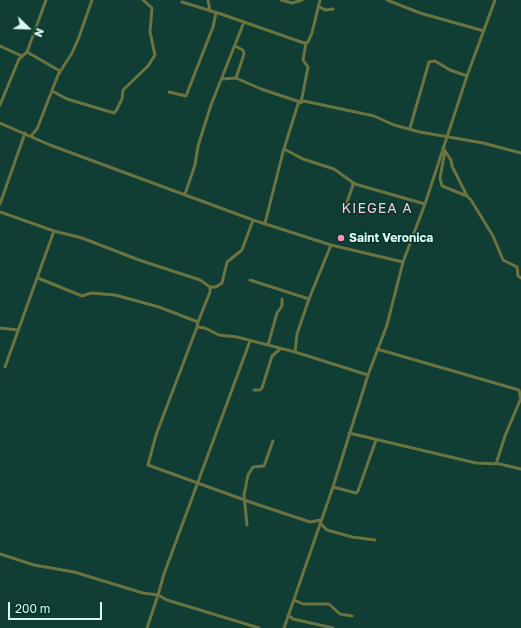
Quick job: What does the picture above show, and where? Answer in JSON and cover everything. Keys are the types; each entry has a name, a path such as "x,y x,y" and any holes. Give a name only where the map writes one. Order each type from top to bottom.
{"street":[{"path":"0,105 19,59 27,52 46,0"},
{"path":"32,136 37,129 60,71 72,53 92,0"},
{"path":"52,91 67,99 114,113 122,99 123,90 148,66 155,55 150,32 152,8 143,0"},
{"path":"208,0 210,11"},
{"path":"281,0 292,3 302,0"},
{"path":"265,224 284,149 299,103 308,67 303,60 306,43 312,33 320,0"},
{"path":"387,0 420,13 484,31"},
{"path":"284,628 333,487 368,375 386,325 403,262 425,204 467,76 495,0"},
{"path":"182,2 306,43"},
{"path":"318,6 321,10 333,10"},
{"path":"169,92 186,96 213,27 216,13"},
{"path":"184,194 195,165 198,146 211,105 244,22"},
{"path":"0,46 22,56"},
{"path":"235,46 244,52 236,78"},
{"path":"27,52 60,71"},
{"path":"410,128 429,62 435,61 450,70 467,76"},
{"path":"222,79 236,78 299,103 304,101 335,107 420,132 447,136 521,152"},
{"path":"0,123 61,150 253,220 331,245 403,262"},
{"path":"0,204 25,133"},
{"path":"443,147 451,160 452,166 467,196 484,220 503,260 517,267 518,276 521,278"},
{"path":"284,149 303,159 334,169 352,182 378,192 425,204"},
{"path":"446,151 440,178 442,186 467,196"},
{"path":"346,204 353,185 352,182"},
{"path":"0,212 54,231 102,245 139,260 200,280 210,287 216,287 222,283 227,262 242,250 253,220"},
{"path":"5,366 54,231"},
{"path":"295,352 294,344 297,334 309,299 331,245"},
{"path":"38,278 82,296 91,293 115,295 159,306 198,322"},
{"path":"250,280 309,299"},
{"path":"210,287 209,296 198,322 147,462 149,467 198,482 244,500 310,522 321,522"},
{"path":"268,345 277,313 282,306 282,299"},
{"path":"197,326 219,335 295,352 368,375"},
{"path":"0,328 18,330"},
{"path":"147,628 164,574 250,341"},
{"path":"254,390 260,390 262,388 272,356 280,349"},
{"path":"378,349 519,390 521,399 505,436 496,464"},
{"path":"350,433 476,463 487,465 496,464 521,469"},
{"path":"333,487 353,492 358,491 376,440"},
{"path":"247,525 244,500 248,475 253,467 264,466 273,441"},
{"path":"321,522 327,530 352,537 375,540"},
{"path":"0,554 39,566 74,572 143,593 158,595 167,600 259,628"},
{"path":"294,600 303,604 329,604 340,614 352,616"},
{"path":"288,615 293,619 333,628"}],"place":[{"name":"Saint Veronica","path":"341,238"}],"district":[{"name":"KIEGEA A","path":"377,209"}]}
